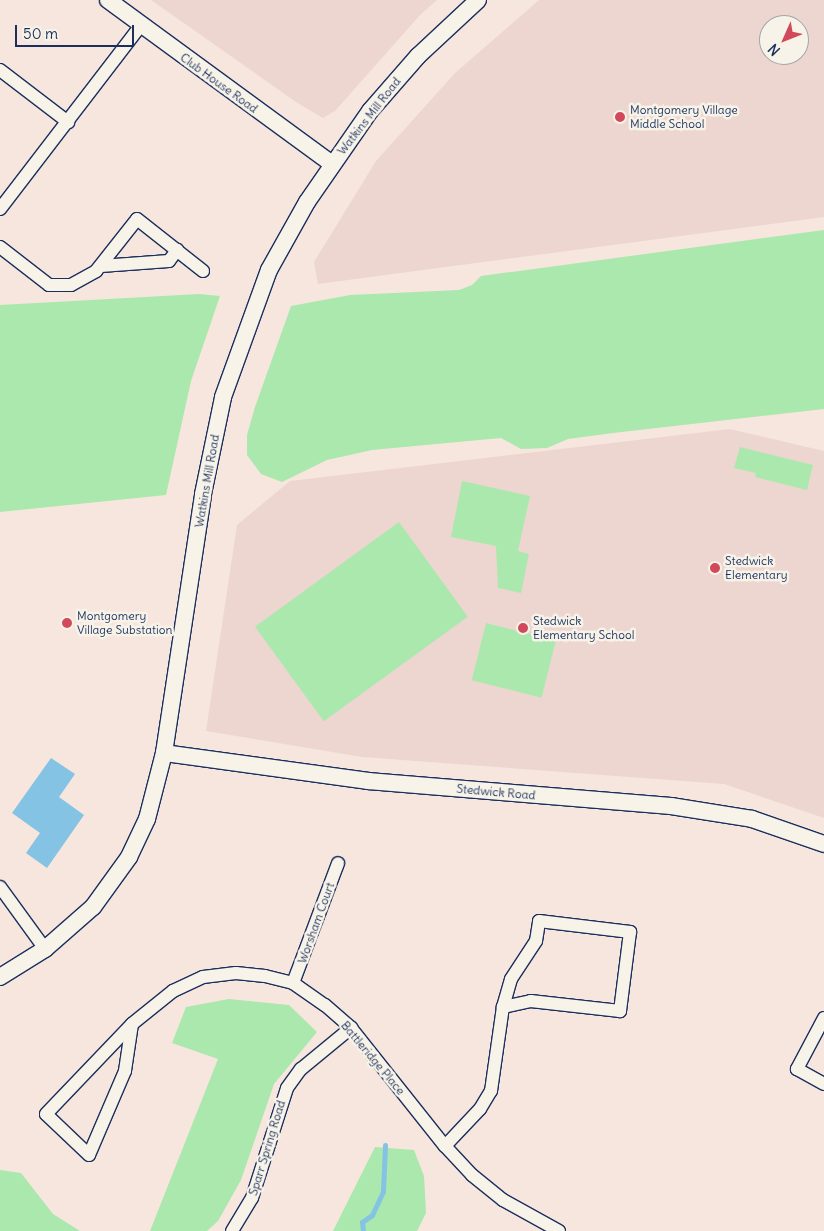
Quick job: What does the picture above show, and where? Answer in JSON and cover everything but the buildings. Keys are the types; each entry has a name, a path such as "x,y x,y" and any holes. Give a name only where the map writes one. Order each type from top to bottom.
{"street":[{"name":"Club House Road","path":"108,0 332,164"},
{"name":"Watkins Mill Road","path":"0,977 45,949 93,907 129,857 147,819 164,754 203,494 223,397 270,270 307,202 370,111 418,56 478,0"},
{"path":"0,209 141,25"},
{"path":"0,70 68,122"},
{"path":"0,247 40,280 57,287 83,280 101,266 137,219 203,271"},
{"path":"101,266 169,261 177,250"},
{"name":"Stedwick Road","path":"164,754 368,781 671,806 752,819 824,844"},
{"name":"Worsham Court","path":"293,983 338,863"},
{"path":"0,887 45,949"},
{"path":"445,1146 480,1109 490,1091 503,1008 511,979 536,941 539,921 630,932 620,1010 531,1001 503,1008"},
{"name":"Battleridge Place","path":"132,1024 125,1070 89,1155 46,1114 132,1024 173,992 204,977 236,973 293,983 351,1028 445,1146 503,1200 559,1231"},
{"path":"824,1018 797,1069 824,1084"},
{"name":"Sparr Spring Road","path":"232,1231 252,1198 287,1088 301,1070 351,1028"}],"shaded area":[{"path":"151,0 437,0 420,15 335,111 323,118 296,102"},
{"name":"Montgomery Village Middle School","path":"539,0 824,0 824,217 318,284 314,262 376,161 455,73"},
{"name":"Stedwick Elementary School","path":"730,429 824,451 824,818 724,784 362,757 206,731 237,525 290,481"}],"green space":[{"path":"824,230 824,409 568,439 547,448 521,449 501,438 372,450 327,460 282,482 261,474 247,455 247,435 255,407 291,306 350,295 459,290 472,285 481,276"},
{"path":"199,294 220,296 191,381 166,495 0,512 0,305"},
{"path":"740,447 813,465 807,490 755,477 756,473 734,468"},
{"path":"462,481 530,496 518,551 529,554 521,593 498,588 496,546 451,537"},
{"path":"399,522 468,617 324,721 255,627"},
{"path":"486,623 556,640 542,698 472,680"},
{"path":"229,999 289,1005 317,1032 274,1084 241,1180 218,1221 207,1231 150,1231 218,1059 172,1043 186,1007"},
{"path":"375,1147 414,1150 424,1176 426,1213 417,1231 333,1231"},
{"path":"0,1170 21,1173 53,1214 80,1231 0,1231"}],"water":[{"path":"51,758 75,774 59,797 84,815 47,868 26,853 40,833 12,813"}],"waterway":[{"path":"363,1231 362,1222 372,1215 383,1191 385,1145"}],"place":[{"name":"Montgomery Village Middle School","path":"620,117"},
{"name":"Stedwick Elementary","path":"715,568"},
{"name":"Montgomery Village Substation","path":"67,623"},
{"name":"Stedwick Elementary School","path":"523,628"}]}
